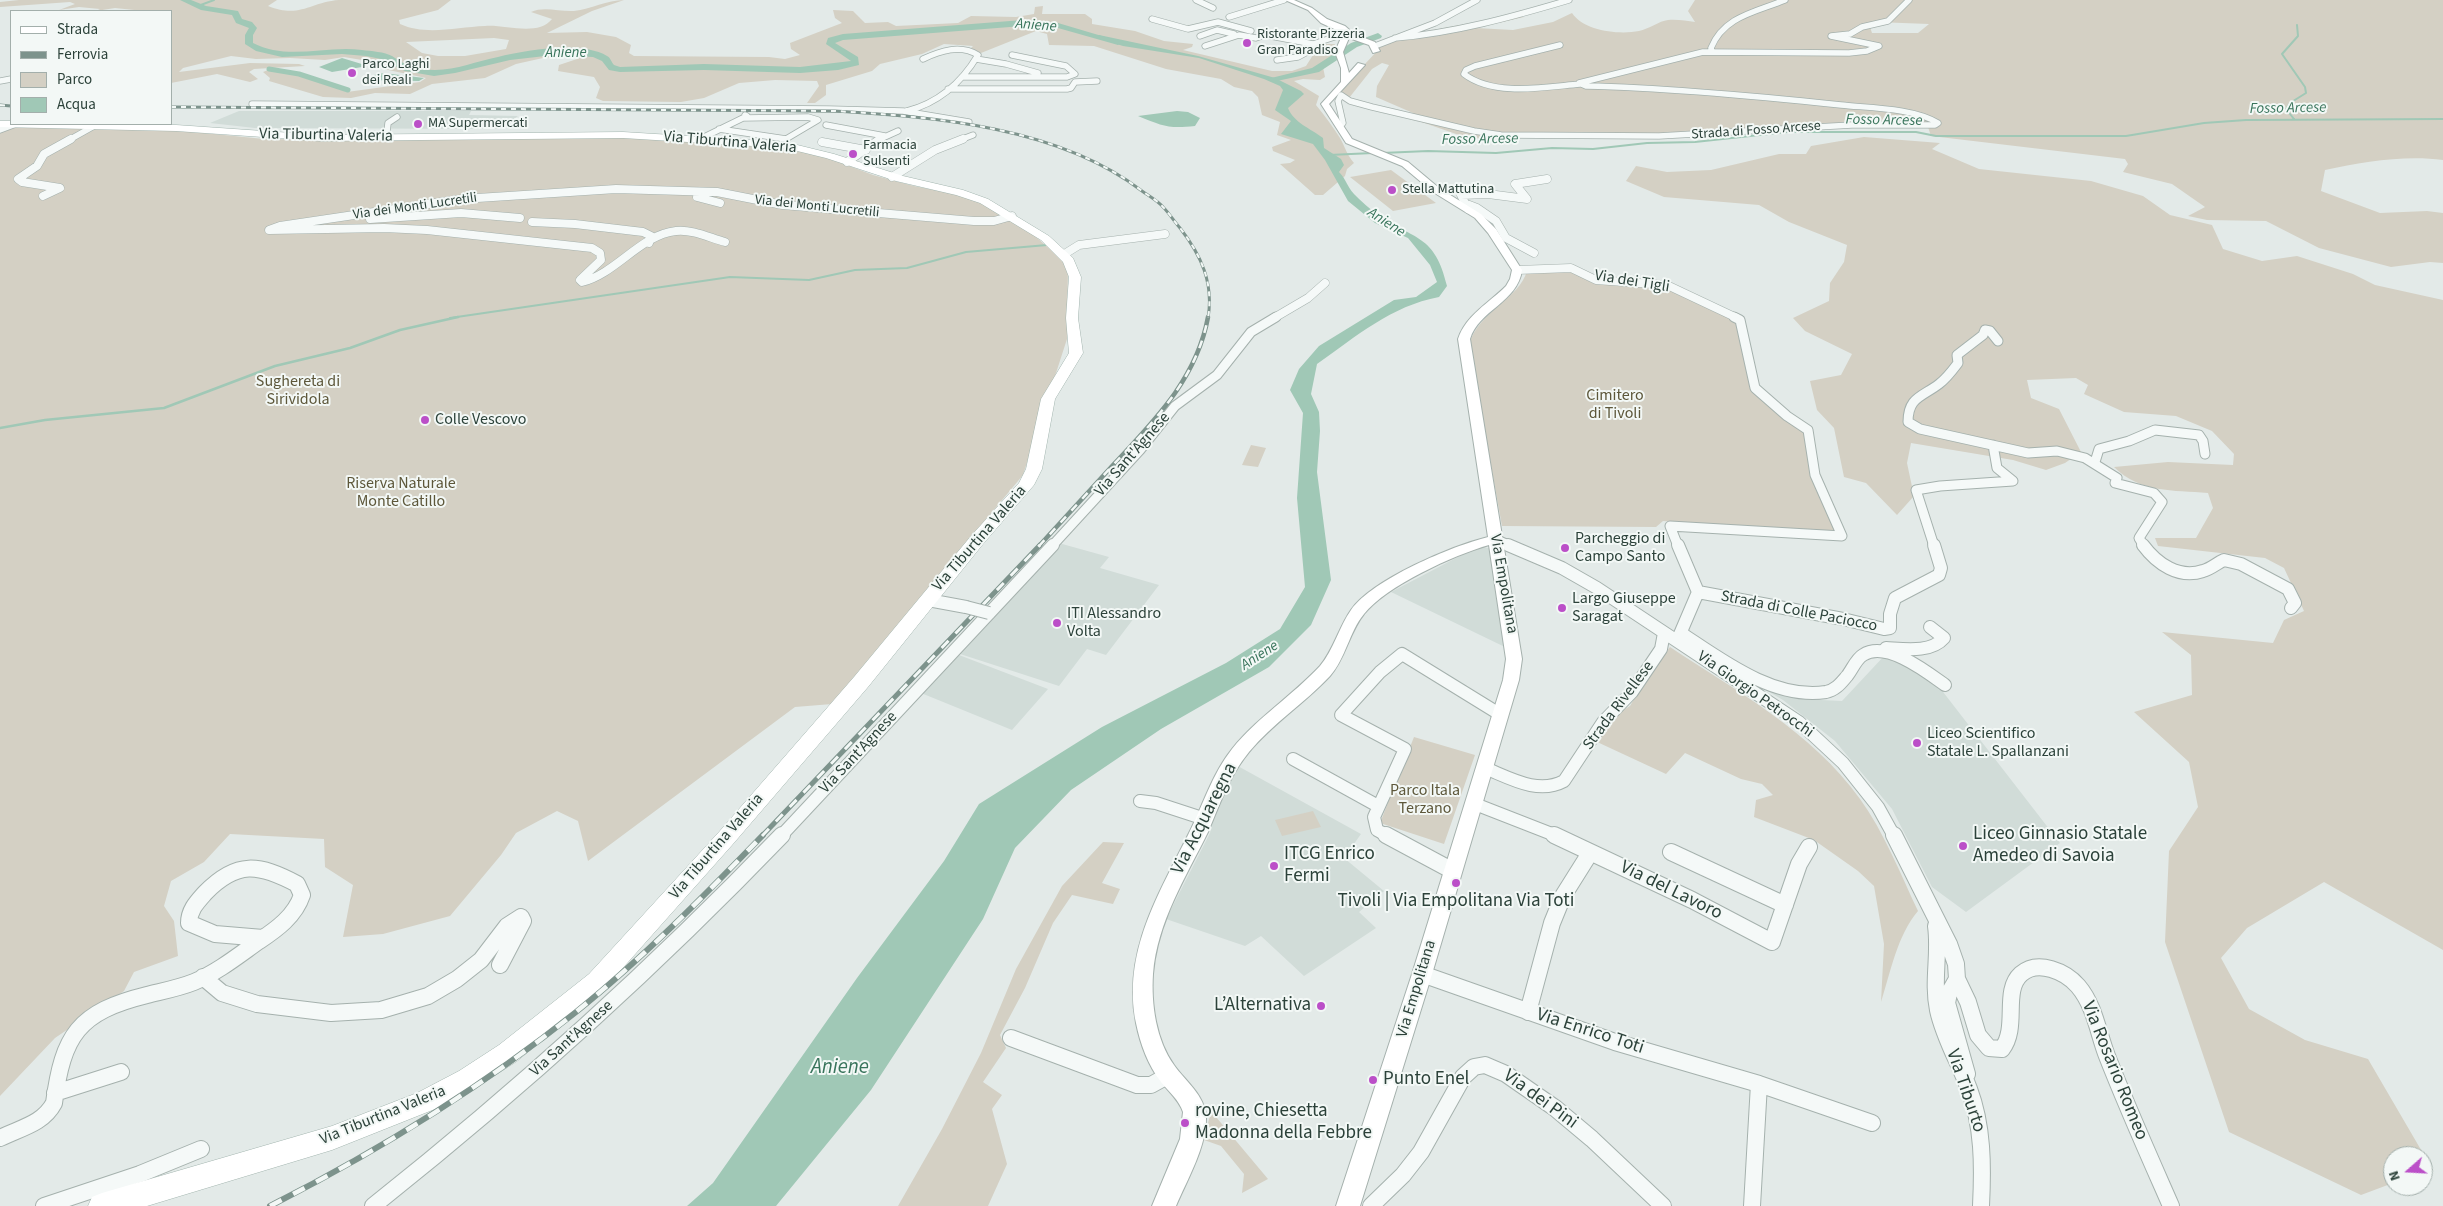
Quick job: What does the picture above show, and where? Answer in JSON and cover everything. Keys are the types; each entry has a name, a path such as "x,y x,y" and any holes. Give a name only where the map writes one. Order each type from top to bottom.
{"main road":[{"path":"1288,0 1308,8 1324,21 1342,28 1346,36 1339,55 1345,68 1345,81"},
{"path":"1346,36 1356,38 1375,48 1325,104 1350,142 1405,164 1436,190 1466,206 1489,227 1517,270"},
{"path":"1345,68 1360,66"},
{"name":"Via Tiburtina Valeria","path":"55,125 176,128 297,137 578,134 785,145 847,159 892,177 968,195 1012,216 1040,234 1063,255 1074,272 1072,321 1076,350 1073,360 1052,390 1045,407 1031,477 1022,490 972,545 849,696 640,936 580,996 520,1044 455,1086 371,1124 277,1156 102,1206"},
{"name":"Via Empolitana","path":"1348,1206 1475,804 1513,671 1514,651 1464,336 1468,329 1514,282 1517,270"},
{"name":"Via Acquaregna","path":"1164,1206 1192,1133 1195,1117 1192,1105 1169,1075 1156,1050 1146,1020 1142,987 1144,964 1164,901 1205,820 1230,765 1261,727 1328,668 1342,646 1355,617 1364,605 1385,589 1433,564 1470,546 1495,539"}],"street":[{"path":"1196,0 1213,8"},
{"path":"1228,16 1284,0"},
{"path":"1375,48 1394,38 1435,23 1477,0"},
{"path":"1394,38 1419,37 1502,21 1570,0"},
{"path":"1712,51 1713,41 1733,20 1785,0"},
{"name":"Strada di Fosso Arcese","path":"1580,84 1623,74 1678,56 1712,51 1835,53 1867,51 1879,46 1831,36 1850,34 1862,27 1888,21 1909,0"},
{"path":"1152,19 1189,29 1220,22 1265,35 1313,44 1346,36"},
{"path":"1200,36 1217,30 1255,38 1265,35"},
{"path":"1204,46 1238,35"},
{"path":"1277,60 1307,54 1313,49 1313,44"},
{"name":"Strada di Fosso Arcese","path":"1340,126 1343,123 1338,101 1340,95 1350,101 1367,106 1417,116 1474,132 1497,135 1676,136 1847,125 1932,126 1938,124 1932,120 1908,114 1788,97 1580,84 1492,86 1472,81 1464,74 1466,70 1475,66 1560,45"},
{"path":"903,111 920,106 948,89 962,77 978,55 974,52 947,49 923,59"},
{"path":"962,77 1067,77 1075,73 1066,66 1012,55"},
{"path":"976,58 1028,69 1041,76"},
{"path":"948,89 1068,89 1075,82 1097,81"},
{"path":"252,104 903,111 969,122"},
{"path":"664,108 661,113 746,115 744,118"},
{"path":"381,137 387,132 387,123 397,117"},
{"path":"700,139 744,118 808,117 818,120 786,139 719,130"},
{"path":"0,130 13,125"},
{"path":"826,125 885,136"},
{"path":"43,196 60,188 22,182 18,179 37,166 44,154 94,126"},
{"path":"847,159 866,150 885,136 898,130"},
{"path":"892,177 935,150 973,135"},
{"path":"822,142 866,150"},
{"path":"1534,253 1506,238 1496,221 1477,208 1466,206 1460,195 1488,194 1527,200 1528,198 1515,184 1525,181 1547,180"},
{"name":"Via dei Monti Lucretili","path":"649,243 606,272 582,282 580,280 601,260 600,254 592,248 559,243 412,229 269,230 280,226 418,204 500,195 607,190 724,193 767,203 981,222 1012,216"},
{"path":"500,195 542,197 684,197 708,198 720,203"},
{"path":"313,221 458,213 490,214 520,218"},
{"path":"532,222 574,224 647,233 651,237 649,243"},
{"path":"560,231 574,224"},
{"path":"599,235 610,228"},
{"path":"649,243 668,233 681,231 725,242"},
{"path":"1063,255 1079,244 1166,234"},
{"name":"Via dei Tigli","path":"1517,270 1570,268 1596,280 1667,285 1740,320 1755,388 1787,416 1808,430 1815,475 1842,536 1670,526 1698,592"},
{"name":"Via Sant'Agnese","path":"373,1206 474,1126 615,1001 659,959 780,837 1140,450 1175,406 1216,376 1238,346 1254,329 1306,300 1325,283"},
{"path":"1998,342 1994,335 1985,330 1983,336 1957,355 1958,363 1950,375 1937,386 1920,394 1907,411 1908,422 1920,428 2028,453 2058,451 2095,462 2117,478 2115,483 2154,494 2162,502 2139,538 2144,548 2169,569 2189,573 2201,572 2224,560 2241,564 2288,589 2295,604 2291,608"},
{"path":"2095,462 2099,455 2099,449 2129,441 2155,430 2199,435 2203,441 2205,454"},
{"name":"Strada di Colle Paciocco","path":"1698,592 1805,611 1884,629 1890,628 1890,614 1895,598 1939,575 1941,568 1916,490 1928,486 1993,485 2012,481 1996,468 1993,445"},
{"name":"Via Giorgio Petrocchi","path":"1495,539 1574,574 1664,633 1679,637 1799,722 1843,763 1878,807 1901,848 1949,944 1956,977"},
{"path":"1698,592 1679,637 1762,680 1791,689 1810,692 1826,692 1837,688 1863,655 1886,648 1916,649 1938,645 1944,638 1930,627"},
{"path":"928,600 988,613"},
{"name":"Strada Rivellese","path":"1485,768 1542,788 1560,785 1569,776 1603,722 1630,695 1661,650 1664,633"},
{"path":"1876,651 1897,655 1945,685"},
{"path":"1454,872 1380,833 1374,820 1378,806 1405,750 1341,715 1380,672 1402,654 1501,715"},
{"path":"1293,759 1378,806"},
{"path":"1140,801 1156,803 1205,820"},
{"name":"Via del Lavoro","path":"1475,804 1520,820 1692,900 1772,942 1801,860 1809,847"},
{"path":"1671,852 1786,905"},
{"path":"1528,1012 1552,923 1563,896 1590,853"},
{"path":"0,1138 40,1119 52,1107 69,1042 88,1019 117,1005 185,985 203,977 263,938 292,916 299,904 300,892 298,885 291,880 258,868 244,867 232,871 194,904 188,914 188,923 205,931 228,936 263,938"},
{"path":"203,977 211,986 228,996 263,1005 342,1013 393,1008 431,995 458,979 475,966 490,951 509,926 522,916 523,921 515,940 500,965"},
{"name":"Via Giorgio Petrocchi","path":"1934,917 1940,957 1937,977"},
{"path":"1940,957 1956,977"},
{"name":"Via Rosario Romeo","path":"1956,977 1968,1002 1978,1035 1990,1048 1998,1050 2006,1046 2009,1038 2013,988 2018,976 2030,969 2040,967 2058,972 2074,982 2091,1008 2109,1060 2171,1206"},
{"name":"Via Enrico Toti","path":"1422,974 1615,1042 1759,1084 1872,1123"},
{"path":"1937,977 1956,977"},
{"name":"Via Tiburto","path":"1937,977 1937,996 1942,1022 1968,1087 1982,1141 1981,1206"},
{"path":"1956,977 1947,998 1947,1007 1962,1050 1968,1087"},
{"path":"1011,1038 1138,1085 1155,1084 1169,1075"},
{"name":"Via dei Pini","path":"1371,1206 1397,1182 1421,1152 1463,1077 1472,1068 1484,1065 1498,1069 1550,1104 1625,1169 1663,1206"},
{"path":"55,1093 121,1072"},
{"path":"1752,1206 1759,1084"},
{"path":"44,1206 140,1174 201,1149"}],"shaded area":[{"path":"239,111 471,111 469,115 518,116 500,129 255,128 210,123"},
{"name":"ITI Alessandro Volta","path":"1055,542 1109,557 1100,568 1159,585 1106,655 1087,649 1059,686 957,653"},
{"path":"1479,546 1493,549 1507,648 1391,592"},
{"path":"959,655 1048,689 1012,730 921,693"},
{"path":"1885,655 1915,668 1940,688 2060,843 1966,912 1932,887 1892,809 1835,741 1783,700 1764,689 1803,692 1821,700 1842,701"},
{"name":"ITCG Enrico Fermi","path":"1236,765 1361,834 1344,858 1384,891 1359,912 1376,928 1304,976 1261,936 1245,946 1166,919 1210,833 1215,805"}],"green space":[{"path":"19,0 277,0 268,6 289,11 339,0 451,0 438,10 399,20 400,24 410,28 442,30 485,26 530,29 546,24 552,19 531,12 536,10 574,11 611,1 624,0 592,11 547,33 587,32 616,37 631,45 629,53 634,56 769,57 785,59 800,55 791,49 790,43 842,23 835,18 833,10 853,11 865,23 888,22 896,26 958,23 971,16 1016,17 1034,14 1035,7 1043,6 1042,14 1085,14 1092,19 1092,24 1135,31 1164,41 1193,44 1192,47 1183,50 1272,71 1292,71 1306,66 1320,44 1335,44 1332,51 1333,58 1323,67 1325,77 1320,80 1303,79 1294,81 1319,96 1316,105 1329,121 1354,163 1347,169 1345,176 1323,195 1315,195 1280,164 1290,163 1295,160 1273,151 1272,147 1291,140 1277,135 1280,122 1262,115 1258,97 1252,91 1234,87 1221,79 1166,69 1094,46 1049,45 1047,34 1036,31 981,53 971,48 973,46 944,44 922,54 880,64 872,71 826,85 826,95 815,103 807,103 819,86 817,81 775,80 739,83 704,98 681,102 603,101 596,98 600,87 594,77 558,71 559,65 577,59 572,55 543,58 516,64 485,78 432,84 410,94 375,93 351,98 323,97 269,81 270,78 263,72 268,70 299,74 347,92 420,82 426,78 379,68 362,60 344,57 325,60 256,59 231,56 183,68 179,72 250,63 299,64 305,66 254,69 249,72 258,79 250,82 217,74 172,83 172,10 115,8 98,10 100,9 79,7 59,10 75,4 70,2 0,7 0,2","holes":["494,38 509,40 506,49 465,56 438,56 422,53 406,42"]},
{"path":"1695,0 2443,0 2443,160 2399,159 2325,170 2321,191 2380,213 2427,211 2443,213 2443,263 2430,262 2391,267 2319,248 2266,221 2207,220 2188,216 2205,207 2172,184 2123,172 2128,164 2125,159 1931,136 1927,124 1596,138 1507,137 1486,140 1459,135 1410,118 1413,113 1376,97 1377,86 1389,65 1382,63 1372,69 1349,98 1338,93 1380,46 1406,35 1510,16 1524,17 1476,28 1513,30 1553,22 1572,13 1593,28 1612,32 1631,32 1643,30 1668,20 1695,22 1688,11","holes":["1876,22 1929,24 1918,33 1872,33 1870,27"]},
{"name":"Riserva Naturale Monte Catillo","path":"0,125 174,130 264,139 367,140 554,135 658,138 785,147 831,159 873,175 914,186 965,196 992,208 1027,229 1068,265 1067,339 1023,475 832,704 795,707 588,861 578,821 557,811 516,833 501,855 450,916 383,934 343,937 353,885 325,867 324,839 230,834 204,862 171,881 164,906 174,921 178,956 134,972 124,991 55,1038 0,1096"},
{"path":"1864,137 1940,143 1932,149 1979,169 2091,181 2143,196 2170,215 2212,225 2223,249 2262,261 2297,256 2353,274 2375,285 2443,300 2443,950 2324,882 2247,928 2221,958 2249,1009 2305,1040 2368,1059 2419,1146 2383,1146 2383,1187 2361,1195 2229,1132 2165,942 2169,851 2198,807 2189,762 2134,712 2192,695 2191,655 2162,632 2273,643 2284,620 2304,611 2284,568 2265,558 2158,546 2155,538 2196,538 2213,508 2208,493 2158,489 2146,486 2135,482 2114,467 2168,462 2233,465 2234,454 2212,431 2176,416 2124,412 2084,394 2088,385 2076,378 2027,380 2031,398 2059,409 2081,452 2065,463 2046,470 2013,460 1911,443 1907,463 1914,496 1897,515 1866,483 1844,477 1834,428 1817,410 1810,381 1841,375 1852,354 1805,331 1793,318 1829,301 1830,283 1844,262 1847,245 1789,222 1759,205 1664,197 1626,181 1636,166 1667,172 1711,170 1779,154 1806,154 1811,146"},
{"name":"Stella Mattutina","path":"1391,170 1436,203 1393,211 1350,177"},
{"name":"Cimitero di Tivoli","path":"1572,269 1596,281 1663,285 1735,320 1750,388 1806,430 1837,534 1663,521 1656,527 1502,526 1469,344 1474,332 1490,313 1523,281 1527,271"},
{"path":"1251,445 1266,448 1258,467 1242,465"},
{"path":"1670,647 1772,714 1796,733 1841,775 1877,825 1918,911 1905,931 1900,943 1881,1002 1884,944 1874,886 1858,871 1814,840 1754,817 1756,800 1773,795 1762,784 1741,779 1685,753 1666,774 1595,741 1607,720 1630,706 1648,675"},
{"name":"Parco Itala Terzano","path":"1414,737 1475,755 1444,844 1380,823"},
{"path":"1313,811 1321,827 1282,836 1275,820"},
{"path":"1103,842 1124,843 1102,883 1120,889 1113,904 1072,895 1053,923 1025,988 1000,1035 1006,1048 983,1082 1002,1095 992,1109 1007,1164 988,1206 898,1206 942,1129 981,1053 1016,969 1062,886"},
{"path":"1211,1111 1268,1179 1242,1193 1244,1174 1221,1146 1204,1140"}],"water":[{"name":"Aniene","path":"1099,35 1198,56 1275,78 1301,91 1304,94 1288,108 1294,118 1323,138 1324,148 1341,159 1344,165 1339,172 1357,197 1378,215 1422,240 1429,247 1442,269 1447,286 1439,297 1405,307 1375,323 1317,364 1311,394 1319,412 1320,431 1317,472 1331,580 1311,625 1269,667 1161,729 1071,790 1015,848 983,919 871,1090 776,1206 687,1206 713,1183 857,978 944,861 979,804 1102,727 1226,663 1280,629 1305,587 1297,498 1303,413 1290,390 1299,369 1319,346 1394,300 1416,297 1437,282 1430,265 1408,238 1375,223 1348,201 1325,160 1313,144 1281,134 1291,121 1275,110 1283,90 1280,86 1199,58 1123,46 1094,37"},
{"path":"342,58 365,65 332,72 319,67"},
{"path":"384,73 424,78 419,81 368,80 374,75"},
{"path":"1177,111 1188,112 1200,118 1195,126 1172,127 1138,116"}],"waterway":[{"name":"Aniene","path":"184,0 204,8 235,13 239,21 249,24 253,28 249,35 249,44 270,53 360,52 389,58 395,64 408,69 434,73 455,71 510,57 554,52 583,52 596,55 606,59 612,68 620,69 643,70 704,67 781,70 819,69 856,63 855,59 830,44 831,40 843,37 1023,23 1058,26 1118,42"},
{"path":"198,6 214,0"},
{"path":"2294,119 2286,109 2290,103 2306,93 2305,87 2282,54 2298,36 2297,25"},
{"path":"1272,79 1304,74 1316,70 1354,45 1378,36"},
{"path":"269,69 299,74 348,90"},
{"name":"Fosso Arcese","path":"1382,153 1428,151 1496,153 1552,148 1593,149 1647,143 1695,142 1787,132 1916,132 1936,136 2126,136 2204,123 2246,120 2443,119"},
{"name":"Fosso Arcese","path":"1329,155 1373,153"},
{"path":"450,318 730,277 809,280 855,270 907,268 966,252 1047,245"},
{"path":"0,428 45,420 164,408 275,366 350,348 400,330 458,317"}],"railway":[{"path":"0,105 10,106"},
{"path":"172,107 835,111 914,117 995,129 1035,139 1073,152 1109,169 1159,203 1187,238 1200,259 1209,293 1208,318"},
{"path":"1039,546 1144,431 1172,397 1194,360 1208,317"},
{"path":"762,836 1040,545"},
{"path":"270,1206 350,1163 428,1117 540,1040 601,991 649,948 696,904 763,835"}],"place":[{"name":"Ristorante Pizzeria Gran Paradiso","path":"1247,43"},
{"name":"Parco Laghi dei Reali","path":"352,73"},
{"name":"MA Supermercati","path":"418,124"},
{"name":"Farmacia Sulsenti","path":"853,154"},
{"name":"Stella Mattutina","path":"1392,190"},
{"name":"Colle Vescovo","path":"425,420"},
{"name":"Parcheggio di Campo Santo","path":"1565,548"},
{"name":"Largo Giuseppe Saragat","path":"1562,608"},
{"name":"ITI Alessandro Volta","path":"1057,623"},
{"name":"Liceo Scientifico Statale L. Spallanzani","path":"1917,743"},
{"name":"Liceo Ginnasio Statale Amedeo di Savoia","path":"1963,846"},
{"name":"ITCG Enrico Fermi","path":"1274,866"},
{"name":"Tivoli | Via Empolitana Via Toti","path":"1456,883"},
{"name":"L’Alternativa","path":"1321,1006"},
{"name":"Punto Enel","path":"1373,1080"},
{"name":"rovine, Chiesetta Madonna della Febbre","path":"1185,1123"}],"park label":[{"name":"Sughereta di Sirividola","path":"298,391"}]}
